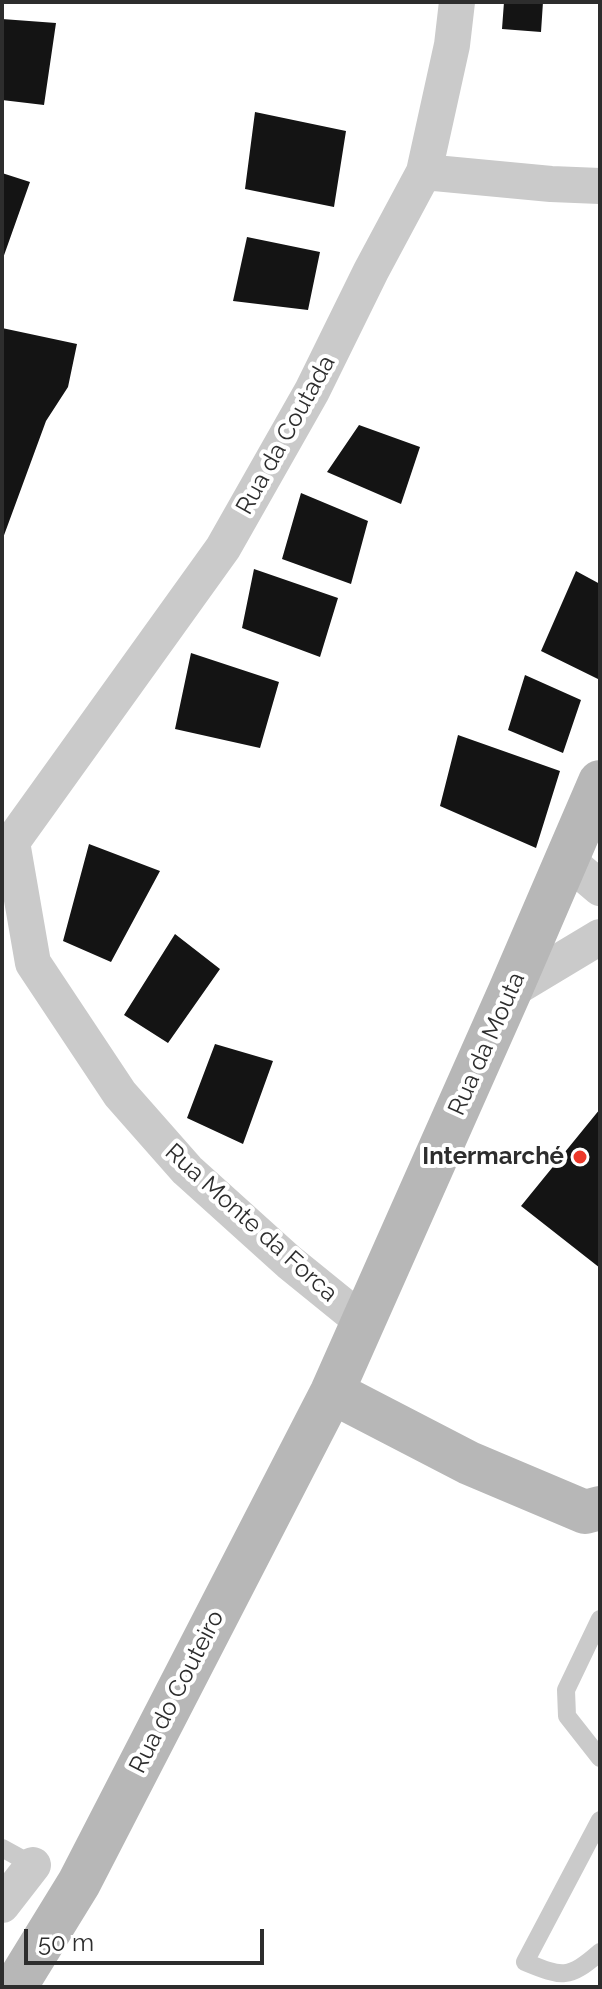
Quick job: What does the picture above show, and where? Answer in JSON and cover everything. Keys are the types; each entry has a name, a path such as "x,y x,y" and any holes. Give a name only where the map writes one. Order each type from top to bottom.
{"main road":[{"name":"Rua da Mouta","path":"332,1392 600,782"},
{"path":"332,1392 469,1463 585,1512 600,1508"},
{"name":"Rua do Couteiro","path":"15,1987 79,1883 332,1392"}],"street":[{"name":"Rua da Coutada","path":"13,819 223,548 312,391 424,172 452,45 457,2"},
{"path":"424,172 600,186"},
{"name":"Rua Monte da Forca","path":"13,819 12,842 33,963 120,1094 187,1170 289,1262 363,1322"},
{"path":"567,860 600,888"},
{"path":"510,991 600,937"},
{"path":"2,1905 17,1856"}],"lane":[{"path":"600,1619 566,1690 567,1716 600,1758"},
{"path":"600,1820 525,1962 559,1975 582,1968 600,1952"}],"building":[{"path":"504,2 543,2 541,32 502,29"},
{"path":"2,19 56,23 44,105 2,100"},
{"path":"255,112 346,131 334,207 245,189"},
{"path":"2,173 30,182 2,261"},
{"path":"247,237 320,252 308,310 233,301"},
{"path":"2,328 77,344 68,387 46,421 3,538"},
{"path":"359,425 420,447 401,504 327,472"},
{"path":"301,493 368,521 351,584 282,559"},
{"path":"254,569 338,598 320,657 242,628"},
{"path":"576,571 600,584 600,680 541,651"},
{"path":"191,653 279,682 260,748 175,729"},
{"path":"525,675 581,700 563,753 508,730"},
{"path":"458,735 560,771 536,848 440,806"},
{"path":"89,844 160,871 111,962 63,941"},
{"path":"175,934 220,969 168,1043 124,1015"},
{"path":"215,1044 273,1061 243,1144 187,1118"},
{"name":"Intermarché","path":"600,1109 600,1268 521,1206"}],"place":[{"name":"Intermarché","path":"580,1157"}]}
